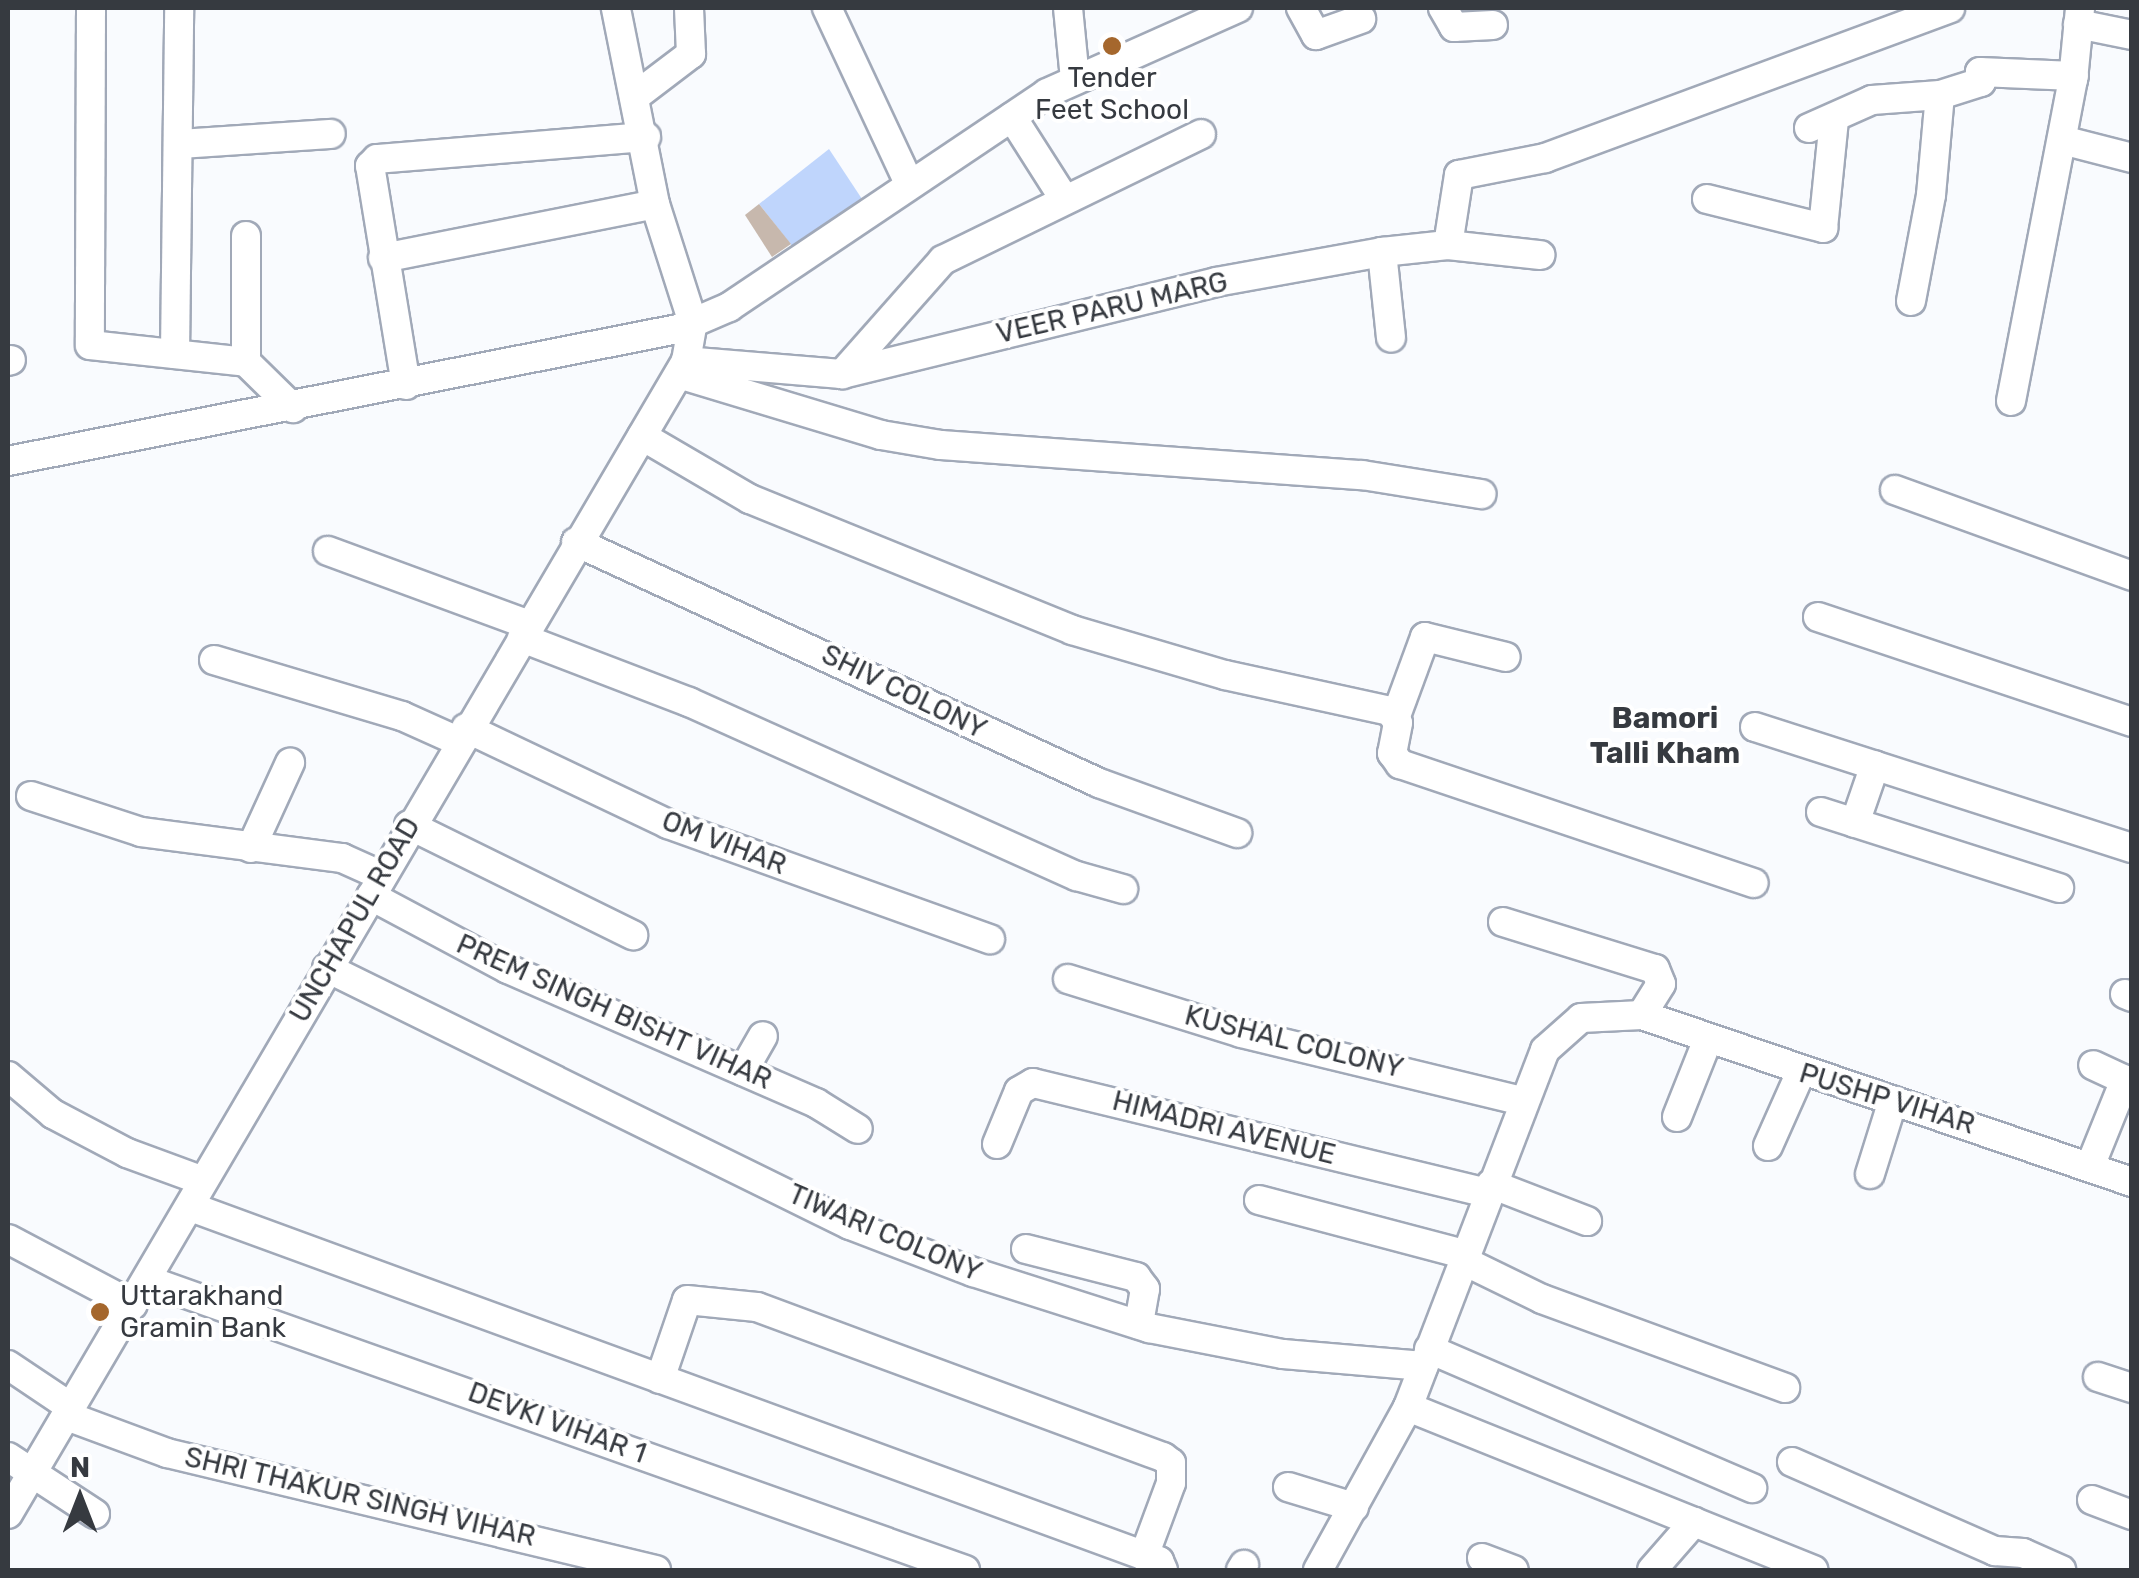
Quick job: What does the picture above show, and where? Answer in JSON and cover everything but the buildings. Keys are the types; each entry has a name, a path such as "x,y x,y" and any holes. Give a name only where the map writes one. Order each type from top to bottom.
{"street":[{"path":"91,8 87,336 99,350 246,362 294,408"},
{"path":"175,354 179,8"},
{"path":"616,8 646,137 655,204 693,323"},
{"path":"637,95 691,54 688,8"},
{"path":"827,8 908,183"},
{"path":"1068,8 1076,80"},
{"path":"8,461 294,408 693,323 729,307 908,183 1076,80 1238,8"},
{"path":"1301,8 1316,35 1361,19"},
{"path":"1443,8 1454,27 1494,25"},
{"path":"1448,244 1459,175 1545,158 1950,8"},
{"path":"2010,400 2074,76 2079,16 2132,35"},
{"path":"1707,199 1822,228 1821,124 1872,100 1940,95 1981,82 1980,72 2074,76"},
{"path":"1911,301 1931,195 1940,95"},
{"path":"1012,117 1064,196"},
{"path":"179,144 332,134"},
{"path":"842,374 942,260 1064,196 1201,134"},
{"path":"406,385 368,176 377,159 646,137"},
{"path":"2062,140 2132,158"},
{"path":"383,258 655,204"},
{"path":"246,236 246,362"},
{"name":"VEER PARU MARG","path":"682,367 842,374 1216,282 1382,252 1448,244 1540,255"},
{"path":"1382,252 1391,338"},
{"name":"UNCHAPUL ROAD","path":"8,1514 191,1207 462,734 682,367 693,323"},
{"path":"682,367 880,435 942,445 1344,473 1482,494"},
{"path":"642,436 750,498 1072,630 1396,716"},
{"path":"1895,490 2132,576"},
{"name":"SHIV COLONY","path":"576,542 1100,783 1238,833"},
{"path":"328,551 526,631 1076,876 1123,889"},
{"path":"1818,617 2132,722"},
{"path":"1506,657 1425,638 1396,716 1392,753 1400,764 1754,882"},
{"name":"OM VIHAR","path":"214,660 462,734 668,824 990,939"},
{"path":"1755,727 2132,848"},
{"path":"251,848 290,762"},
{"path":"1855,823 1876,765"},
{"name":"PREM SINGH BISHT VIHAR","path":"31,796 141,832 342,858 376,886 508,970 743,1071 858,1129"},
{"path":"1821,812 2059,888"},
{"path":"409,825 633,935"},
{"path":"1318,1570 1408,1407 1522,1101 1561,1030 1582,1018 1642,1014 1661,984 1654,969 1504,922"},
{"name":"TIWARI COLONY","path":"327,968 850,1225 1138,1324 1284,1354 1426,1357 1752,1488"},
{"name":"KUSHAL COLONY","path":"1068,979 1241,1033 1522,1101"},
{"name":"PUSHP VIHAR","path":"1642,1014 1801,1072 2091,1164 2132,1182"},
{"path":"743,1071 763,1036"},
{"path":"1677,1117 1708,1040"},
{"path":"2091,1164 2125,1080 2092,1065"},
{"path":"1768,1146 1801,1072"},
{"path":"8,1076 82,1130 203,1182"},
{"name":"HIMADRI AVENUE","path":"997,1144 1018,1091 1033,1083 1489,1189 1587,1221"},
{"path":"1870,1174 1893,1100"},
{"path":"1259,1200 1463,1257 1560,1306 1786,1388"},
{"path":"191,1207 1154,1563 1171,1483 1171,1464 1163,1457 757,1307 687,1300 660,1380"},
{"name":"DEVKI VIHAR 1","path":"8,1239 140,1292 966,1570"},
{"path":"1026,1248 1136,1277 1145,1289 1138,1324"},
{"name":"SHRI THAKUR SINGH VIHAR","path":"8,1365 69,1412 167,1452 656,1570"},
{"path":"2098,1377 2132,1388"},
{"path":"1408,1407 1814,1570"},
{"path":"8,1456 95,1514"},
{"path":"1792,1462 1994,1551 2022,1552 2061,1570"},
{"path":"1288,1487 1354,1507"},
{"path":"2092,1500 2132,1515"},
{"path":"1652,1570 1694,1522"},
{"path":"1482,1558 1514,1570"}],"shaded area":[{"path":"829,149 862,199 792,246 759,204"}],"place":[{"name":"Tender Feet School","path":"1112,46"},
{"name":"Uttarakhand Gramin Bank","path":"100,1312"}],"district":[{"name":"Bamori Talli Kham","path":"1665,735"}]}
